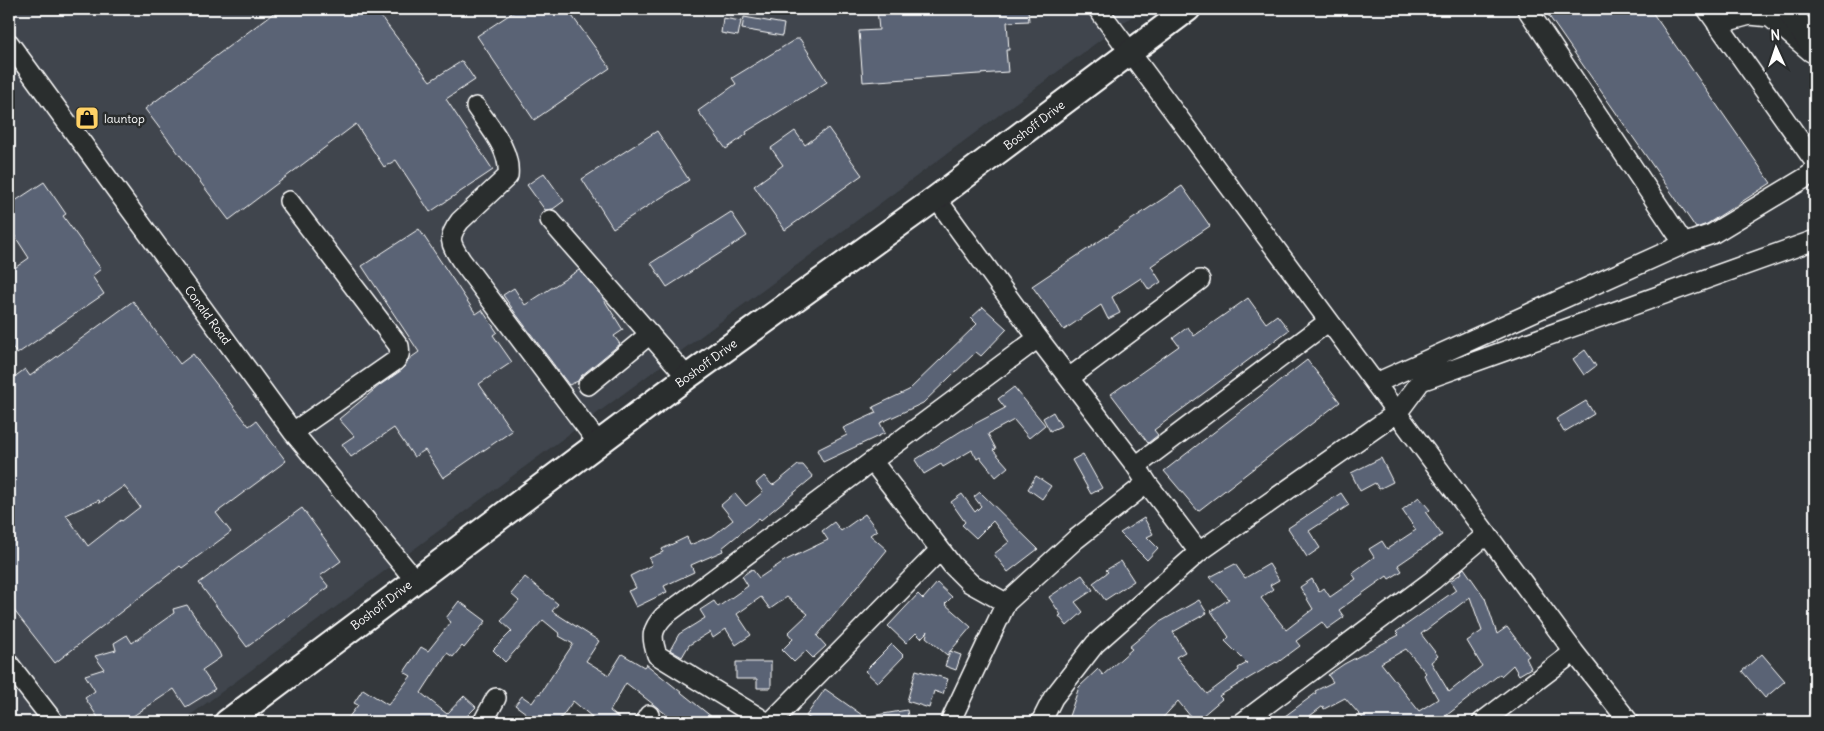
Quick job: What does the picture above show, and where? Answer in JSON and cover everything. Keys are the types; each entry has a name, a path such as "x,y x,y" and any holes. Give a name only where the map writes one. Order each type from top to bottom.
{"main road":[{"name":"Boshoff Drive","path":"227,722 687,377 936,198 1188,9"},
{"path":"1788,9 1814,47"}],"street":[{"path":"1098,9 1574,652 1629,722"},
{"path":"1527,9 1684,244 1680,245"},
{"path":"1712,16 1750,15 1770,17 1814,47"},
{"path":"1712,16 1815,162"},
{"name":"Conald Road","path":"9,43 293,432 414,580"},
{"path":"476,106 504,149 509,168 508,176 453,230 451,244 599,444"},
{"path":"1376,383 1680,245 1712,234 1810,175 1815,167"},
{"path":"936,198 1038,338 1199,552"},
{"path":"289,201 399,346 400,351 399,357 395,361 293,432"},
{"path":"550,220 687,377"},
{"path":"1041,722 1053,698 1094,644 1199,552 1398,412 1421,381 1815,240"},
{"path":"1069,378 1200,280"},
{"path":"1136,466 1329,321"},
{"path":"588,385 650,334"},
{"path":"766,722 657,655 652,641 655,626 664,616 1038,338"},
{"path":"873,462 952,566 970,583 1006,604"},
{"path":"950,722 1006,604 1076,539 1147,484"},
{"path":"1243,722 1433,580 1487,534"},
{"path":"771,722 940,550"},
{"path":"1482,722 1574,652"},
{"path":"9,664 54,722"},
{"path":"483,722 496,698"}],"shaded area":[{"path":"9,9 1142,9 181,722 9,722"}],"building":[{"path":"279,9 375,9 430,81 462,61 475,80 446,99 493,170 430,212 396,160 384,167 356,124 229,220 145,109"},
{"path":"518,9 567,9 610,68 534,120 477,36"},
{"path":"877,9 1028,9 1029,21 1007,22 1009,50 1006,50 1008,72 863,82 859,31 879,30"},
{"path":"1544,9 1650,9 1771,183 1707,224 1696,228"},
{"path":"744,17 784,24 782,36 742,29"},
{"path":"723,18 741,21 738,36 721,33"},
{"path":"796,39 800,39 827,82 746,132 747,134 726,149 698,111 736,84 732,78"},
{"path":"828,128 862,175 785,230 754,186 783,165 771,148 795,131 805,145"},
{"path":"657,131 689,180 613,228 582,179"},
{"path":"544,173 564,201 553,209 545,210 527,185"},
{"path":"44,182 66,214 63,216 101,269 92,276 104,294 17,354 9,342 9,272 29,258 9,227 9,205"},
{"path":"1182,186 1210,226 1151,266 1161,282 1149,290 1141,278 1112,297 1120,313 1108,319 1101,305 1064,330 1032,286"},
{"path":"731,212 747,236 667,287 651,263"},
{"path":"419,229 476,314 482,310 497,332 493,335 512,362 479,384 512,431 443,478 425,450 414,457 394,428 351,457 342,444 354,436 339,419 380,385 402,370 409,359 419,352 362,266"},
{"path":"579,270 601,295 623,330 614,336 620,344 581,376 578,381 569,385 503,295 514,288 525,305"},
{"path":"1248,298 1266,323 1277,315 1289,330 1154,430 1158,435 1148,443 1111,394 1179,346 1173,338 1188,327 1194,336"},
{"path":"133,301 180,364 193,354 249,426 256,421 286,461 216,513 231,532 182,568 180,566 55,663 9,604 9,381 25,369 30,376","holes":["124,486 140,507 88,546 66,515 99,500 100,503"]},
{"path":"983,307 1007,329 981,356 976,352 923,403 880,423 885,433 823,462 817,450 847,435 843,428 876,413 873,407 909,390 977,324 971,318"},
{"path":"1585,350 1596,366 1584,375 1573,359"},
{"path":"1307,360 1340,402 1198,511 1164,471"},
{"path":"1014,387 1045,425 1029,438 1014,420 988,434 996,449 993,450 1008,467 996,477 980,457 977,459 972,450 943,467 941,464 924,474 915,460 961,431 1005,408 998,399"},
{"path":"1586,401 1594,414 1564,432 1556,419"},
{"path":"1053,412 1061,426 1050,431 1043,418"},
{"path":"1083,454 1102,488 1091,494 1072,460"},
{"path":"1381,458 1393,482 1379,489 1375,483 1360,491 1351,473"},
{"path":"798,465 803,465 813,477 761,520 759,518 722,548 723,551 691,565 694,572 664,586 667,592 636,607 628,591 636,588 630,576 652,565 649,558 663,552 662,549 687,537 690,545 714,535 733,520 721,505 735,493 746,506 763,492 756,483 764,476 772,485"},
{"path":"1036,476 1051,486 1042,499 1028,489"},
{"path":"980,492 1038,549 1008,572 994,554 1009,542 993,521 976,538 962,525 965,522 951,502 962,494 975,512 981,506 974,497"},
{"path":"1341,493 1349,505 1309,531 1320,548 1307,557 1288,528"},
{"path":"1419,497 1430,510 1426,513 1442,535 1398,565 1402,571 1389,579 1387,576 1339,610 1344,617 1327,629 1322,622 1296,641 1300,646 1277,663 1219,696 1222,699 1195,722 1178,701 1159,722 1067,722 1079,687 1098,669 1103,675 1132,649 1129,647 1158,623 1199,600 1207,613 1173,632 1185,652 1176,657 1207,694 1239,670 1238,668 1247,663 1225,641 1229,637 1211,611 1229,599 1210,577 1235,564 1245,578 1269,564 1279,580 1270,585 1273,589 1261,598 1286,630 1313,609 1300,587 1312,579 1319,592 1324,588 1330,597 1356,579 1352,573 1374,557 1369,549 1382,541 1387,549 1416,530 1402,510"},
{"path":"302,508 341,561 320,576 329,587 247,647 199,583"},
{"path":"865,514 877,530 870,535 887,550 817,636 826,646 813,658 806,651 794,662 782,650 793,639 788,633 808,614 787,597 770,609 761,597 737,614 751,635 736,645 726,629 713,638 710,632 689,645 682,657 670,650 679,634 705,618 700,610 714,601 718,607 748,586 742,576 752,569 759,578 784,561 828,540 822,531 834,522 841,531"},
{"path":"1144,518 1153,534 1147,537 1158,548 1147,560 1120,533"},
{"path":"1121,561 1134,581 1105,600 1093,583 1108,572 1106,570"},
{"path":"1464,568 1485,598 1497,634 1507,627 1529,656 1526,658 1531,668 1519,675 1513,665 1438,722 1366,722 1345,698 1324,709 1323,706 1302,722 1277,722 1316,693 1315,691 1333,682 1328,675 1344,664 1399,635 1396,632 1456,590 1450,581 1462,573 1461,571","holes":["1470,597 1482,631 1467,641 1482,666 1449,692 1431,662 1438,656 1421,634","1406,649 1426,673 1424,675 1438,699 1419,711 1381,663"]},
{"path":"1082,575 1093,590 1075,602 1083,612 1067,626 1059,616 1061,615 1049,597"},
{"path":"525,577 558,604 552,611 599,641 586,661 609,675 622,654 644,667 646,664 718,722 676,722 626,683 610,711 624,722 598,722 573,701 558,722 517,722 526,713 515,705 522,696 532,703 573,644 559,636 560,634 543,620 505,662 493,650 512,631 501,621 519,601 511,594"},
{"path":"937,583 952,597 945,604 971,627 947,655 926,637 928,631 921,638 916,633 906,643 888,626 918,594 923,599"},
{"path":"459,601 486,621 464,648 462,646 453,657 447,653 421,693 447,714 464,696 476,707 461,722 345,722 358,705 354,703 363,689 388,705 411,676 404,672 421,647 428,651 451,622 446,618"},
{"path":"187,605 221,657 202,670 215,689 186,707 174,689 124,722 101,722 85,698 95,691 85,675 104,669 95,656 116,650 114,643 127,635 132,643 174,613 173,609"},
{"path":"892,644 904,656 878,683 865,671"},
{"path":"950,651 961,655 956,670 945,666"},
{"path":"1762,654 1785,681 1765,698 1742,671"},
{"path":"736,662 771,662 771,688 757,688 757,679 736,679"},
{"path":"916,670 948,679 943,694 934,691 929,708 907,701"},
{"path":"825,689 872,722 815,722 806,716"},
{"path":"907,710 909,722 872,722 871,716"}],"place":[{"name":"launtop","path":"87,118"}]}
